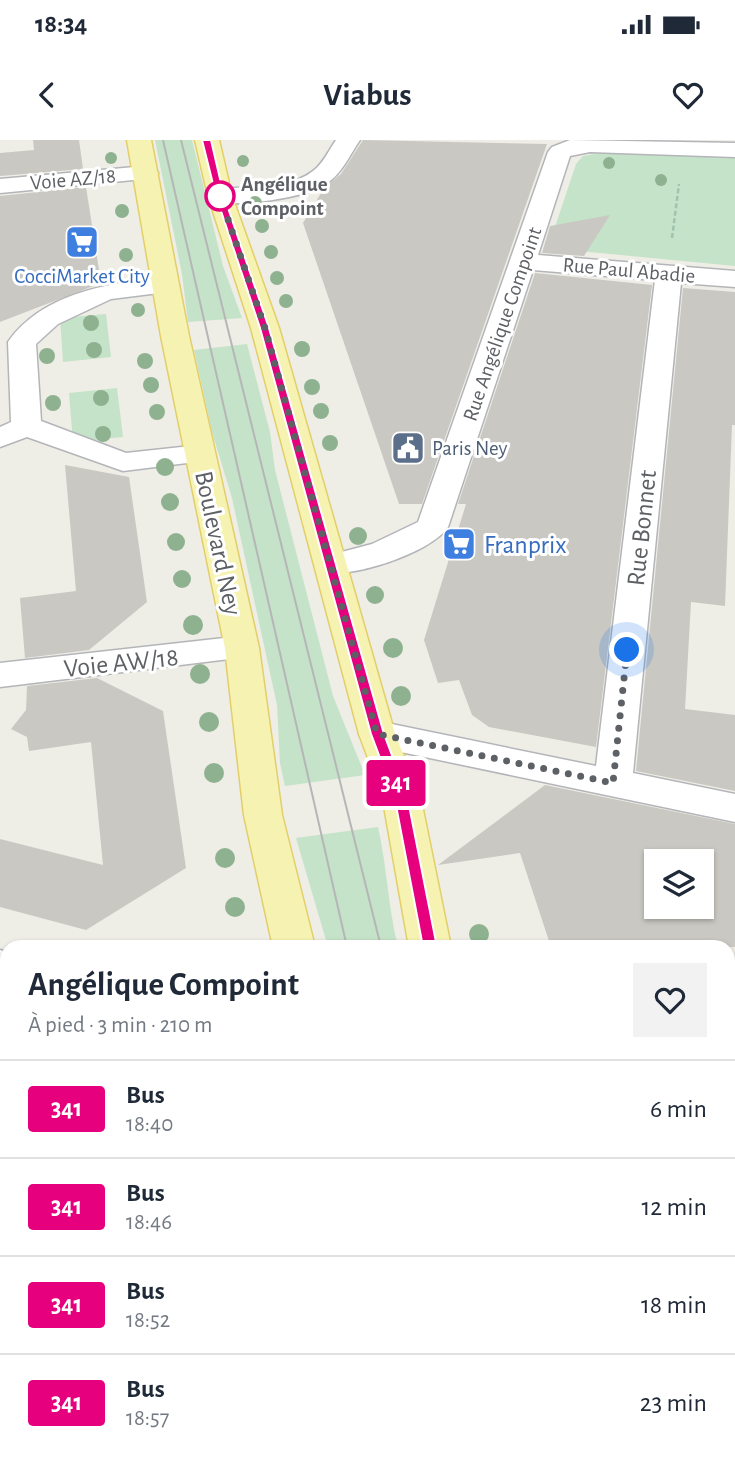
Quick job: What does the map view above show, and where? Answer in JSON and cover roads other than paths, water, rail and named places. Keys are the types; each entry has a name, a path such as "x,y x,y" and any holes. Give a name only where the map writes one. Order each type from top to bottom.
{"main road":[{"name":"Boulevard Ney","path":"139,140 200,454 242,648 264,815 292,940"},
{"path":"206,140 220,196 265,328 377,734 401,795 429,940"}],"street":[{"path":"220,196 269,192 307,184 322,176 348,140"},
{"name":"Rue Angélique Compoint","path":"331,565 387,552 410,542 432,527 560,152 575,146 735,150"},
{"name":"Voie AZ/18","path":"0,186 146,173"},
{"name":"Rue Paul Abadie","path":"524,262 735,279"},
{"name":"Rue Bonnet","path":"613,783 669,273"},
{"path":"166,285 105,292 48,318 11,339 13,432 123,462 200,454"},
{"name":"Voie AW/18","path":"0,675 242,648"},
{"path":"377,734 735,808"}],"tram line":[{"path":"163,140 345,940"},
{"path":"181,140 379,940"}],"place":[{"name":"Angélique Compoint","path":"220,196"},
{"name":"CocciMarket City","path":"82,242"},
{"name":"Paris Ney","path":"408,448"},
{"name":"Franprix","path":"459,544"}]}
